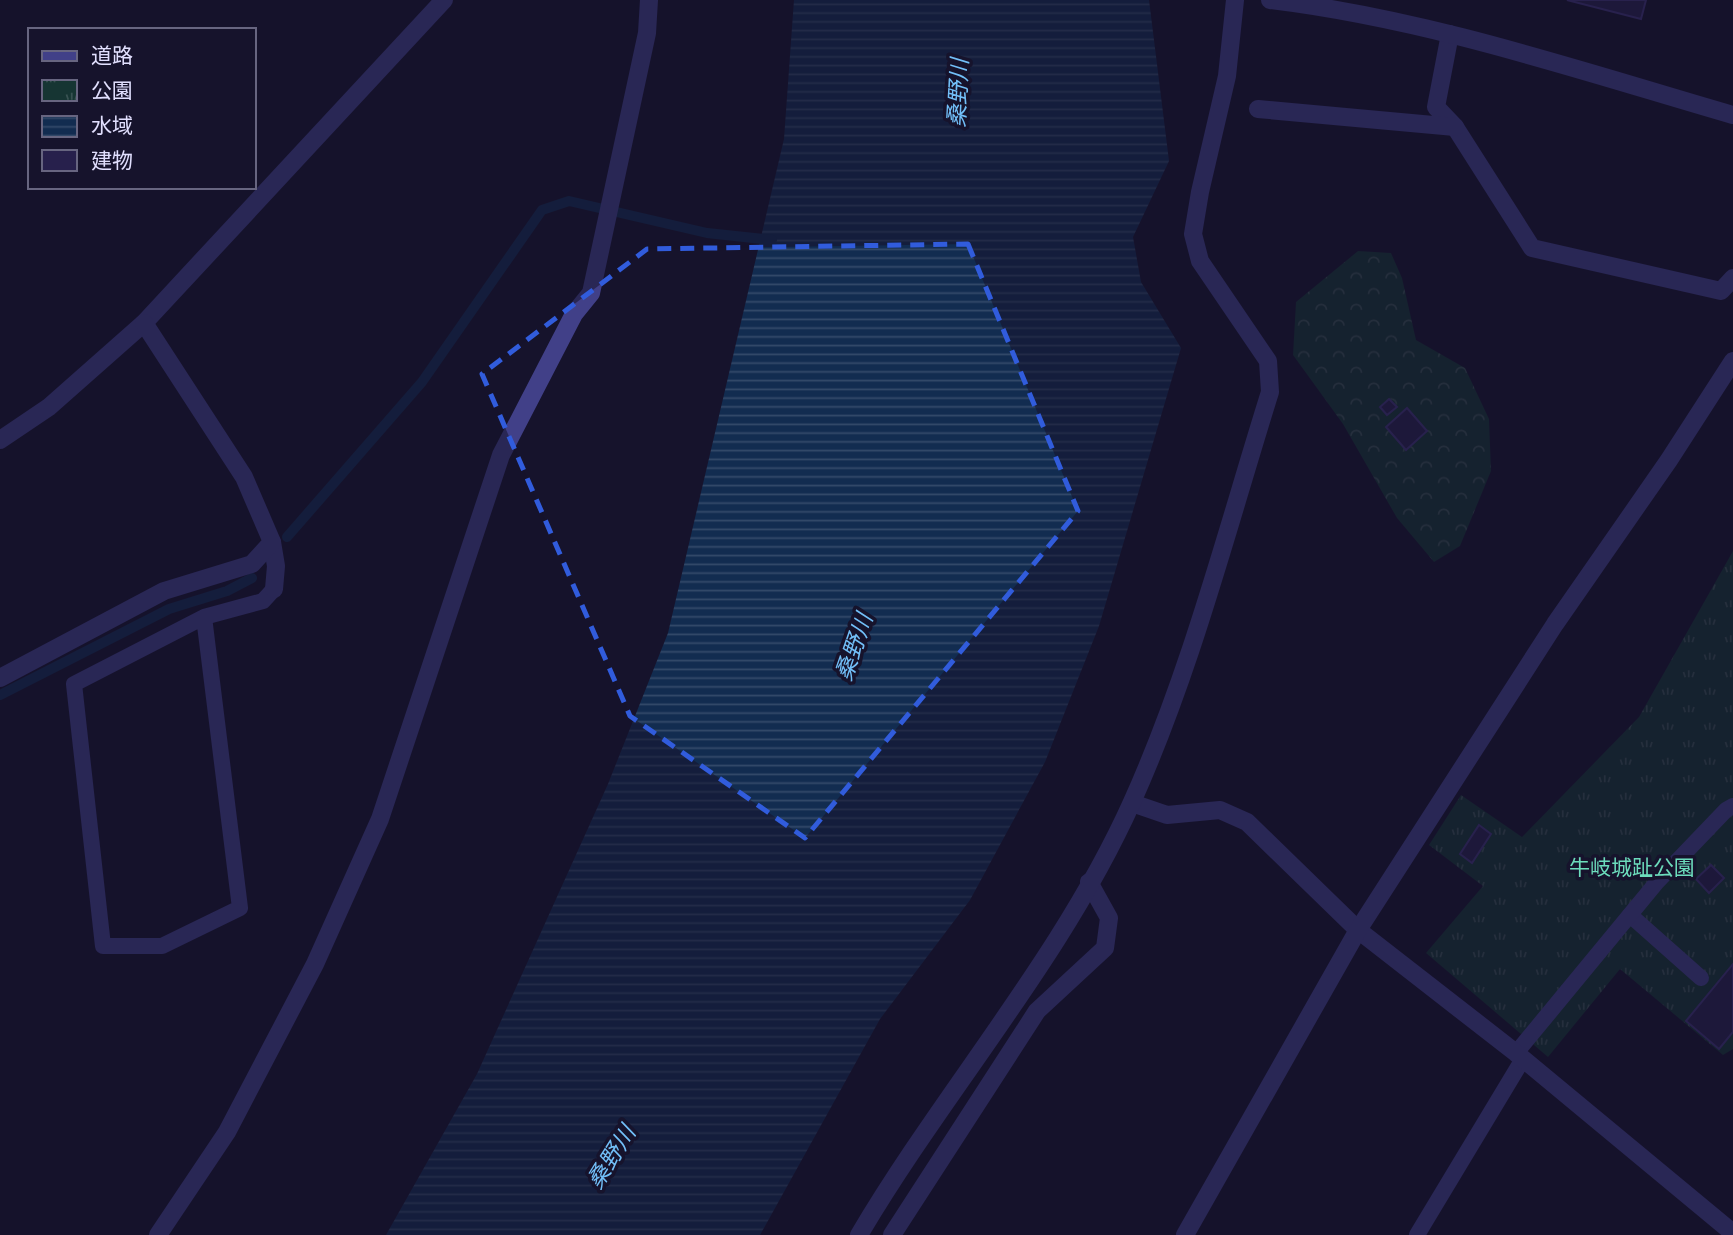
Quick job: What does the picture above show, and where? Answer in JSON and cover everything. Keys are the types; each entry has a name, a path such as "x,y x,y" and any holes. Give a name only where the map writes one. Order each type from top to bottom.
{"street":[{"path":"0,440 49,407 144,323 444,0"},
{"path":"158,1235 227,1132 315,964 380,819 501,455 574,314 590,293 647,33 649,0"},
{"path":"859,1235 891,1182 1067,923 1132,803 1179,684 1270,392 1268,361 1200,261 1194,234 1200,192 1227,76 1235,0"},
{"path":"1270,0 1336,8 1450,34 1733,115"},
{"path":"1450,34 1436,107 1455,127 1532,248 1721,290 1733,278"},
{"path":"1258,109 1455,127"},
{"path":"144,323 244,477 272,542 276,566 274,589"},
{"path":"1185,1235 1357,930 1563,612 1669,460 1733,361"},
{"path":"0,678 164,591 251,564 272,542"},
{"path":"1132,803 1167,815 1220,810 1247,822 1357,930 1520,1056 1733,1233"},
{"path":"892,1235 1037,1011 1105,948 1109,918 1089,882"}],"lane":[{"path":"204,617 240,908 162,946 103,946 74,684 204,617 263,601 274,589"},
{"path":"1417,1235 1520,1056 1657,882 1726,810 1733,806"},
{"path":"1630,915 1702,978"}],"highlighted area":[{"path":"968,244 1078,511 805,838 630,716 482,374 647,249"}],"green space":[{"path":"1358,251 1391,253 1402,278 1416,340 1465,368 1489,419 1491,471 1460,546 1434,562 1397,518 1343,424 1293,355 1296,302"},
{"name":"牛岐城趾公園","path":"1733,551 1733,1049 1723,1055 1620,969 1548,1057 1426,953 1483,886 1429,845 1461,795 1522,837 1639,717"}],"water":[{"name":"桑野川","path":"794,0 1149,0 1169,161 1133,237 1141,282 1181,348 1099,626 1045,762 970,900 880,1019 760,1235 386,1235 477,1074 608,784 668,633 784,139"}],"building":[{"path":"1567,0 1646,0 1641,19"},
{"path":"1389,399 1397,407 1387,415 1380,407"},
{"path":"1407,408 1427,431 1406,450 1386,427"},
{"path":"1479,825 1491,834 1472,863 1460,854"},
{"path":"1711,865 1724,878 1709,893 1696,879"},
{"path":"1733,964 1733,1032 1719,1049 1686,1021"}],"waterway":[{"path":"287,537 422,382 542,210 569,201 707,233 772,240"},
{"path":"0,695 169,609 227,591 252,578"}]}
